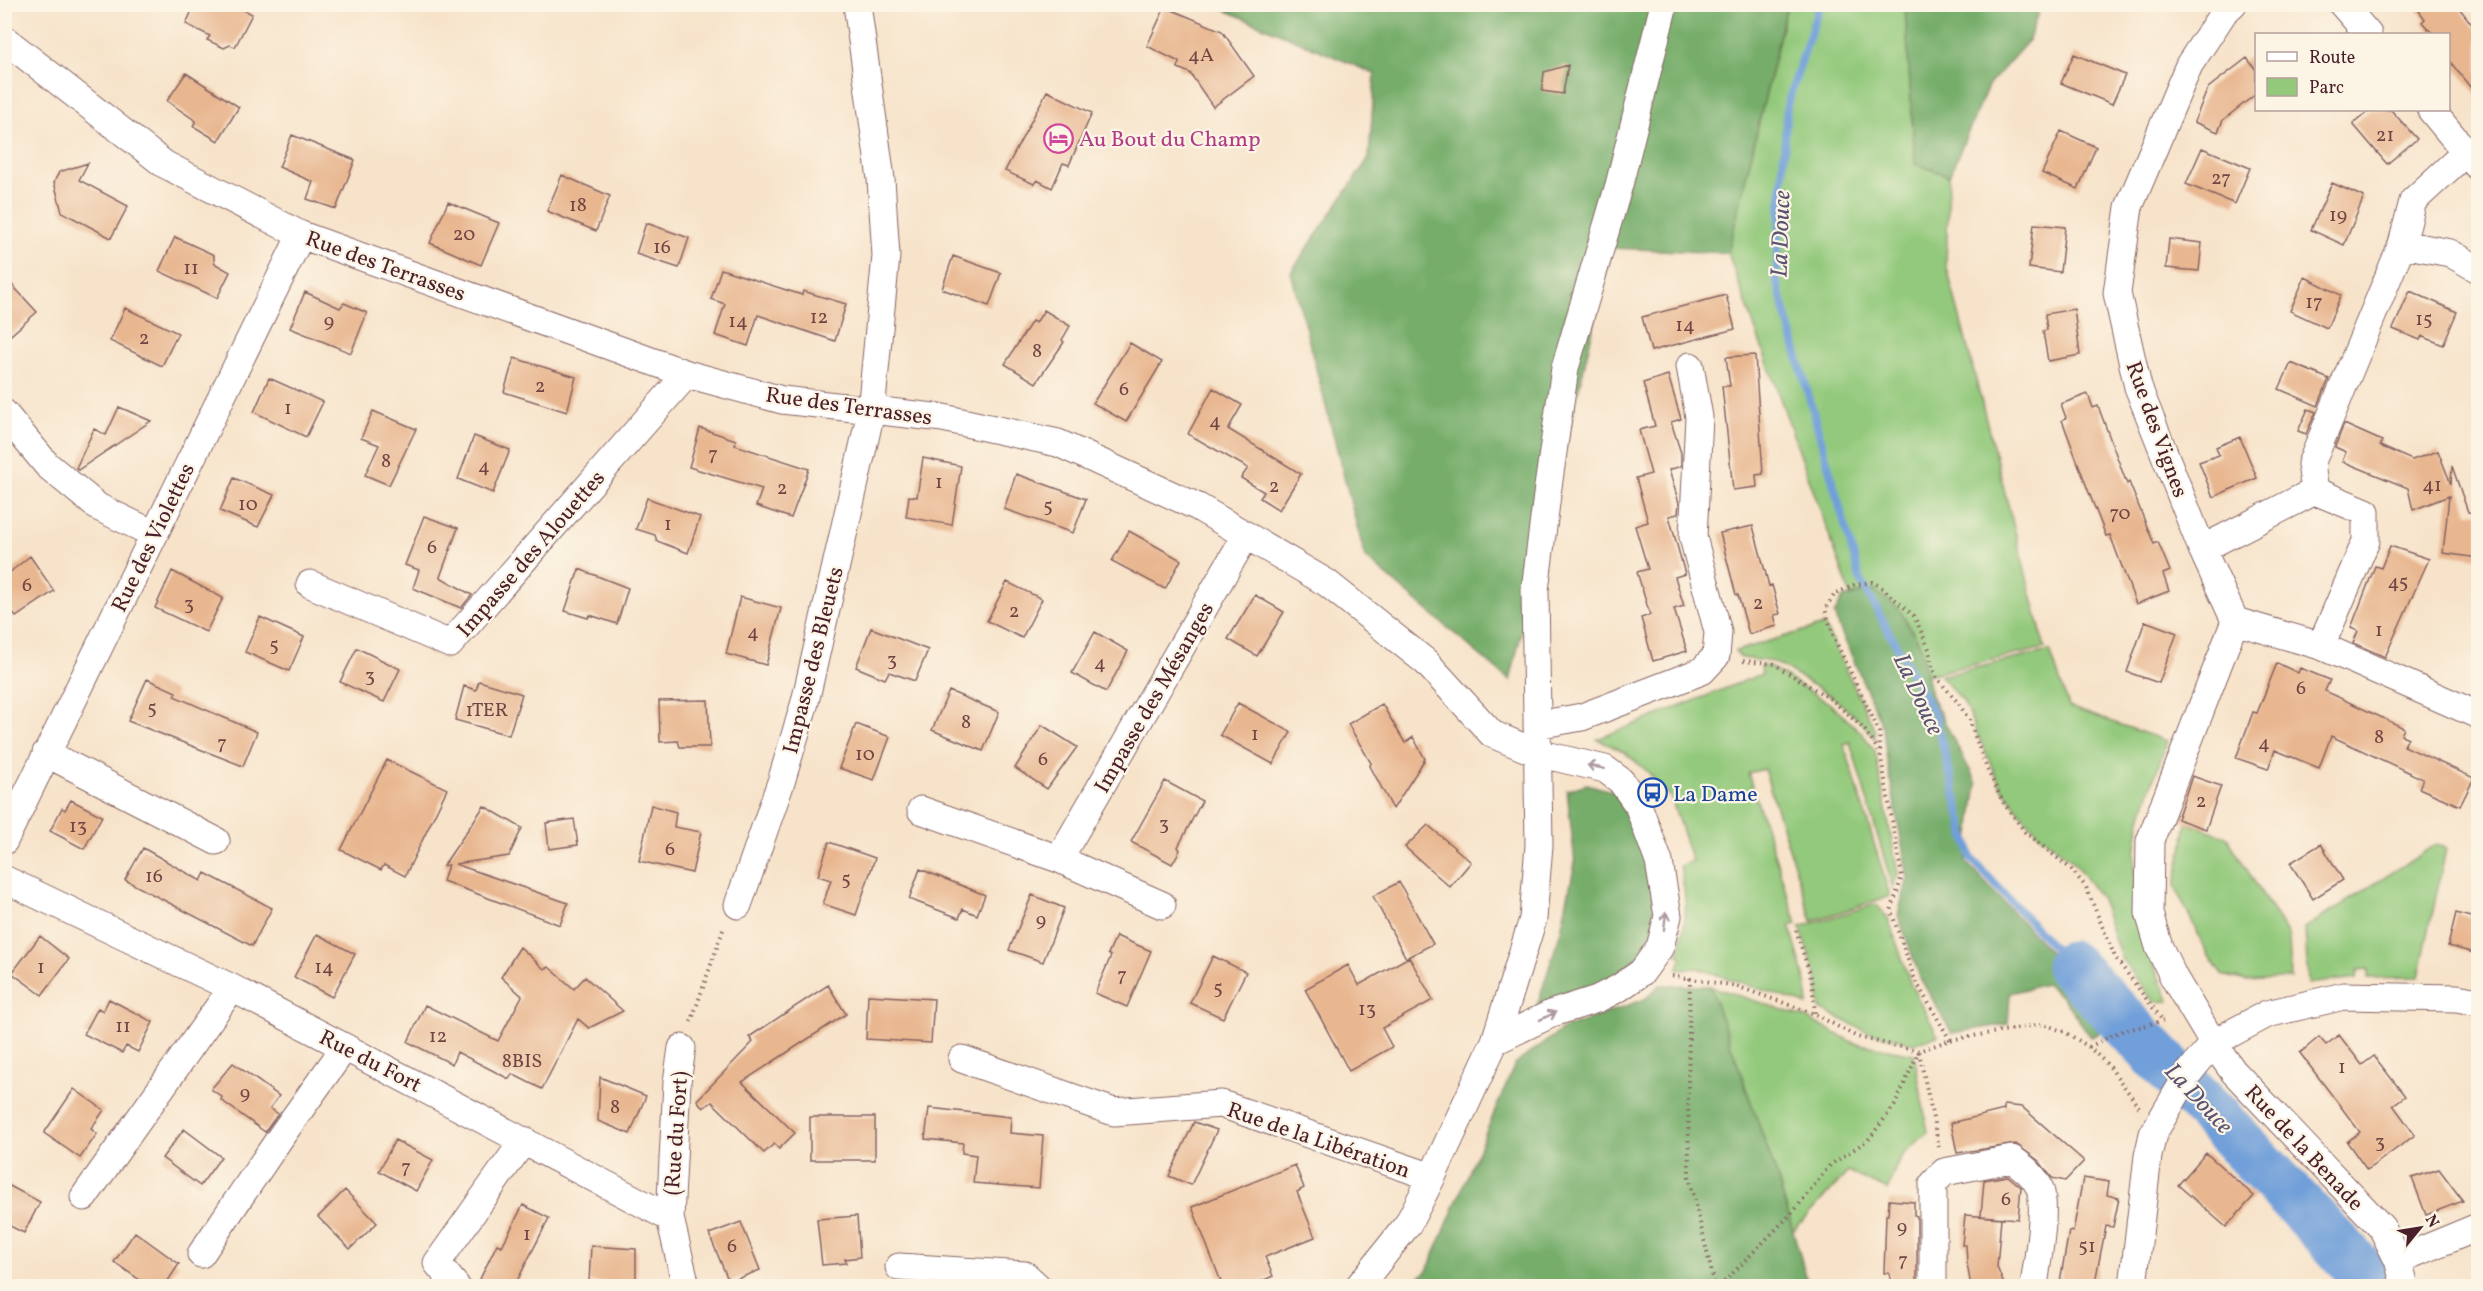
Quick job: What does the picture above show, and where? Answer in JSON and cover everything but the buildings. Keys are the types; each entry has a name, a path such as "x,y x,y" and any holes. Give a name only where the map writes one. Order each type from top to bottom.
{"street":[{"name":"Impasse des Bleuets","path":"738,905 781,782 805,702 871,411 886,256 881,179 856,4"},
{"name":"Rue de la Libération","path":"1359,1287 1408,1224 1432,1178 1495,1041 1533,919 1539,845 1535,590 1565,368 1618,185 1664,4"},
{"name":"Rue des Vignes","path":"2233,4 2224,12 2189,65 2129,207 2117,293 2138,387 2202,549 2235,621"},
{"path":"2342,4 2367,33"},
{"name":"Rue des Terrasses","path":"4,39 164,164 301,235 687,374 782,400 943,418 1058,443 1198,507 1327,583 1426,662 1492,734 1537,753 1605,769 1621,781 1638,805 1659,862 1668,916 1660,947 1642,972 1619,988 1597,999 1553,1013 1495,1041"},
{"path":"2314,491 2311,465 2402,244 2413,201 2472,160 2432,111"},
{"name":"Rue des Violettes","path":"4,841 301,235"},
{"path":"2402,244 2450,253 2478,269"},
{"path":"1537,725 1582,717 1702,671 1716,656 1718,632 1693,537 1699,417 1690,366"},
{"name":"Impasse des Alouettes","path":"310,584 450,644 687,374"},
{"path":"4,413 46,465 98,507 154,534"},
{"path":"2202,549 2314,491 2366,512 2366,541 2321,646"},
{"name":"Impasse des Mésanges","path":"1059,859 1246,535"},
{"path":"2213,1043 2174,978 2159,947 2149,914 2150,841 2235,621 2321,646 2478,714"},
{"path":"46,753 216,841"},
{"path":"921,810 1059,859 1162,905"},
{"name":"Rue du Fort","path":"4,879 232,988 670,1218"},
{"path":"84,1197 232,988"},
{"path":"2133,1287 2148,1156 2153,1134 2182,1083 2213,1043 2267,1014 2344,996 2457,998 2478,1002"},
{"name":"Rue de la Benade","path":"2213,1043 2234,1071 2382,1228 2398,1260 2405,1287"},
{"path":"201,1254 345,1047"},
{"name":"(Rue du Fort)","path":"670,1218 677,1082 682,1048"},
{"name":"Rue de la Libération","path":"962,1059 1114,1112 1221,1104 1432,1178"},
{"path":"456,1287 437,1263 524,1140"},
{"path":"1934,1287 1933,1184 1944,1172 2012,1159 2030,1172 2041,1190 2042,1221 2034,1287"},
{"path":"670,1218 686,1287"},
{"path":"2398,1260 2478,1227"},
{"path":"899,1267 1025,1275 1037,1287"}],"path":[{"path":"1950,1040 1915,980 1891,911 1902,876 1880,752 1879,731 1834,638 1825,609 1835,594 1854,585 1872,582 1914,616 1929,649 1932,667 1937,678 1969,720 1986,769 2003,802 2025,832 2070,868 2086,887 2115,957 2163,1021"},
{"path":"1716,656 1774,664 1832,700 1864,729 1880,752"},
{"path":"682,1048 722,931 738,905"},
{"path":"1796,930 1812,981 1815,1014"},
{"path":"1642,972 1736,986 1815,1014 1857,1037 1919,1051 1950,1040 2043,1024 2065,1032 2089,1047 2110,1068 2146,1116"},
{"path":"1690,978 1689,1176 1714,1287"},
{"path":"2089,1047 2119,1032 2169,1019"},
{"path":"1919,1051 1944,1172"},
{"path":"1720,1287 1794,1211 1830,1165 1868,1140 1895,1106 1919,1051"}],"green space":[{"path":"1213,5 1787,5 1728,253 1612,248 1510,681 1365,557 1291,272 1369,158 1375,74"},
{"path":"1787,5 1905,5 1915,164 1949,176 1946,264 2045,648 1883,685 1728,253"},
{"path":"1905,5 2041,5 2028,41 1988,86 1949,176 1915,164"},
{"path":"1874,590 1899,609 1920,644 1931,696 1977,784 1966,862 2118,1025 2091,1037 2063,998 2046,984 2010,993 2008,1024 1952,1033 1920,978 1898,915 1908,878 1883,728 1834,615 1843,598"},
{"path":"1824,625 1875,730 1875,739 1865,726 1833,697 1774,662 1742,658 1735,651"},
{"path":"2050,651 2069,707 2167,741 2140,822 2134,878 2139,920 2160,981 2170,1001 2154,1002 2121,958 2101,899 2073,861 2041,836 2000,785 1963,701 1940,676"},
{"path":"1760,666 1768,666 1829,703 1862,733 1875,751 1898,874 1893,888 1850,742 1844,744 1890,896 1812,921 1764,769 1748,773 1797,924 1790,926 1806,983 1808,1005 1697,968 1677,969 1682,958 1678,955 1685,910 1680,866 1692,861 1671,798 1647,771 1624,752 1597,739 1762,674"},
{"path":"1587,784 1614,792 1627,810 1646,855 1657,917 1645,951 1610,980 1537,1006 1561,930 1575,863 1567,790"},
{"path":"2187,823 2226,836 2289,937 2291,978 2246,981 2222,975 2207,953 2175,886"},
{"path":"2437,844 2446,849 2419,977 2368,978 2368,969 2358,970 2357,978 2308,984 2305,928"},
{"path":"1876,904 1888,918 1911,985 1938,1036 1914,1043 1868,1032 1820,1009 1817,978 1800,927"},
{"path":"1660,985 1710,986 1777,1176 1809,1286 1408,1286 1427,1271 1515,1064 1563,1029 1645,999"},
{"path":"1710,986 1804,1017 1854,1043 1914,1054 1928,1133 1912,1145 1902,1157 1894,1171 1888,1190 1848,1172 1793,1231 1777,1176"}],"waterway":[{"name":"La Douce","path":"1820,4 1787,105 1776,279 1860,579 1936,718 1971,858 2071,966"},
{"name":"La Douce","path":"2071,966 2364,1273 2366,1286"}],"place":[{"name":"Au Bout du Champ","path":"1058,138"},
{"name":"La Dame","path":"1652,793"}]}
